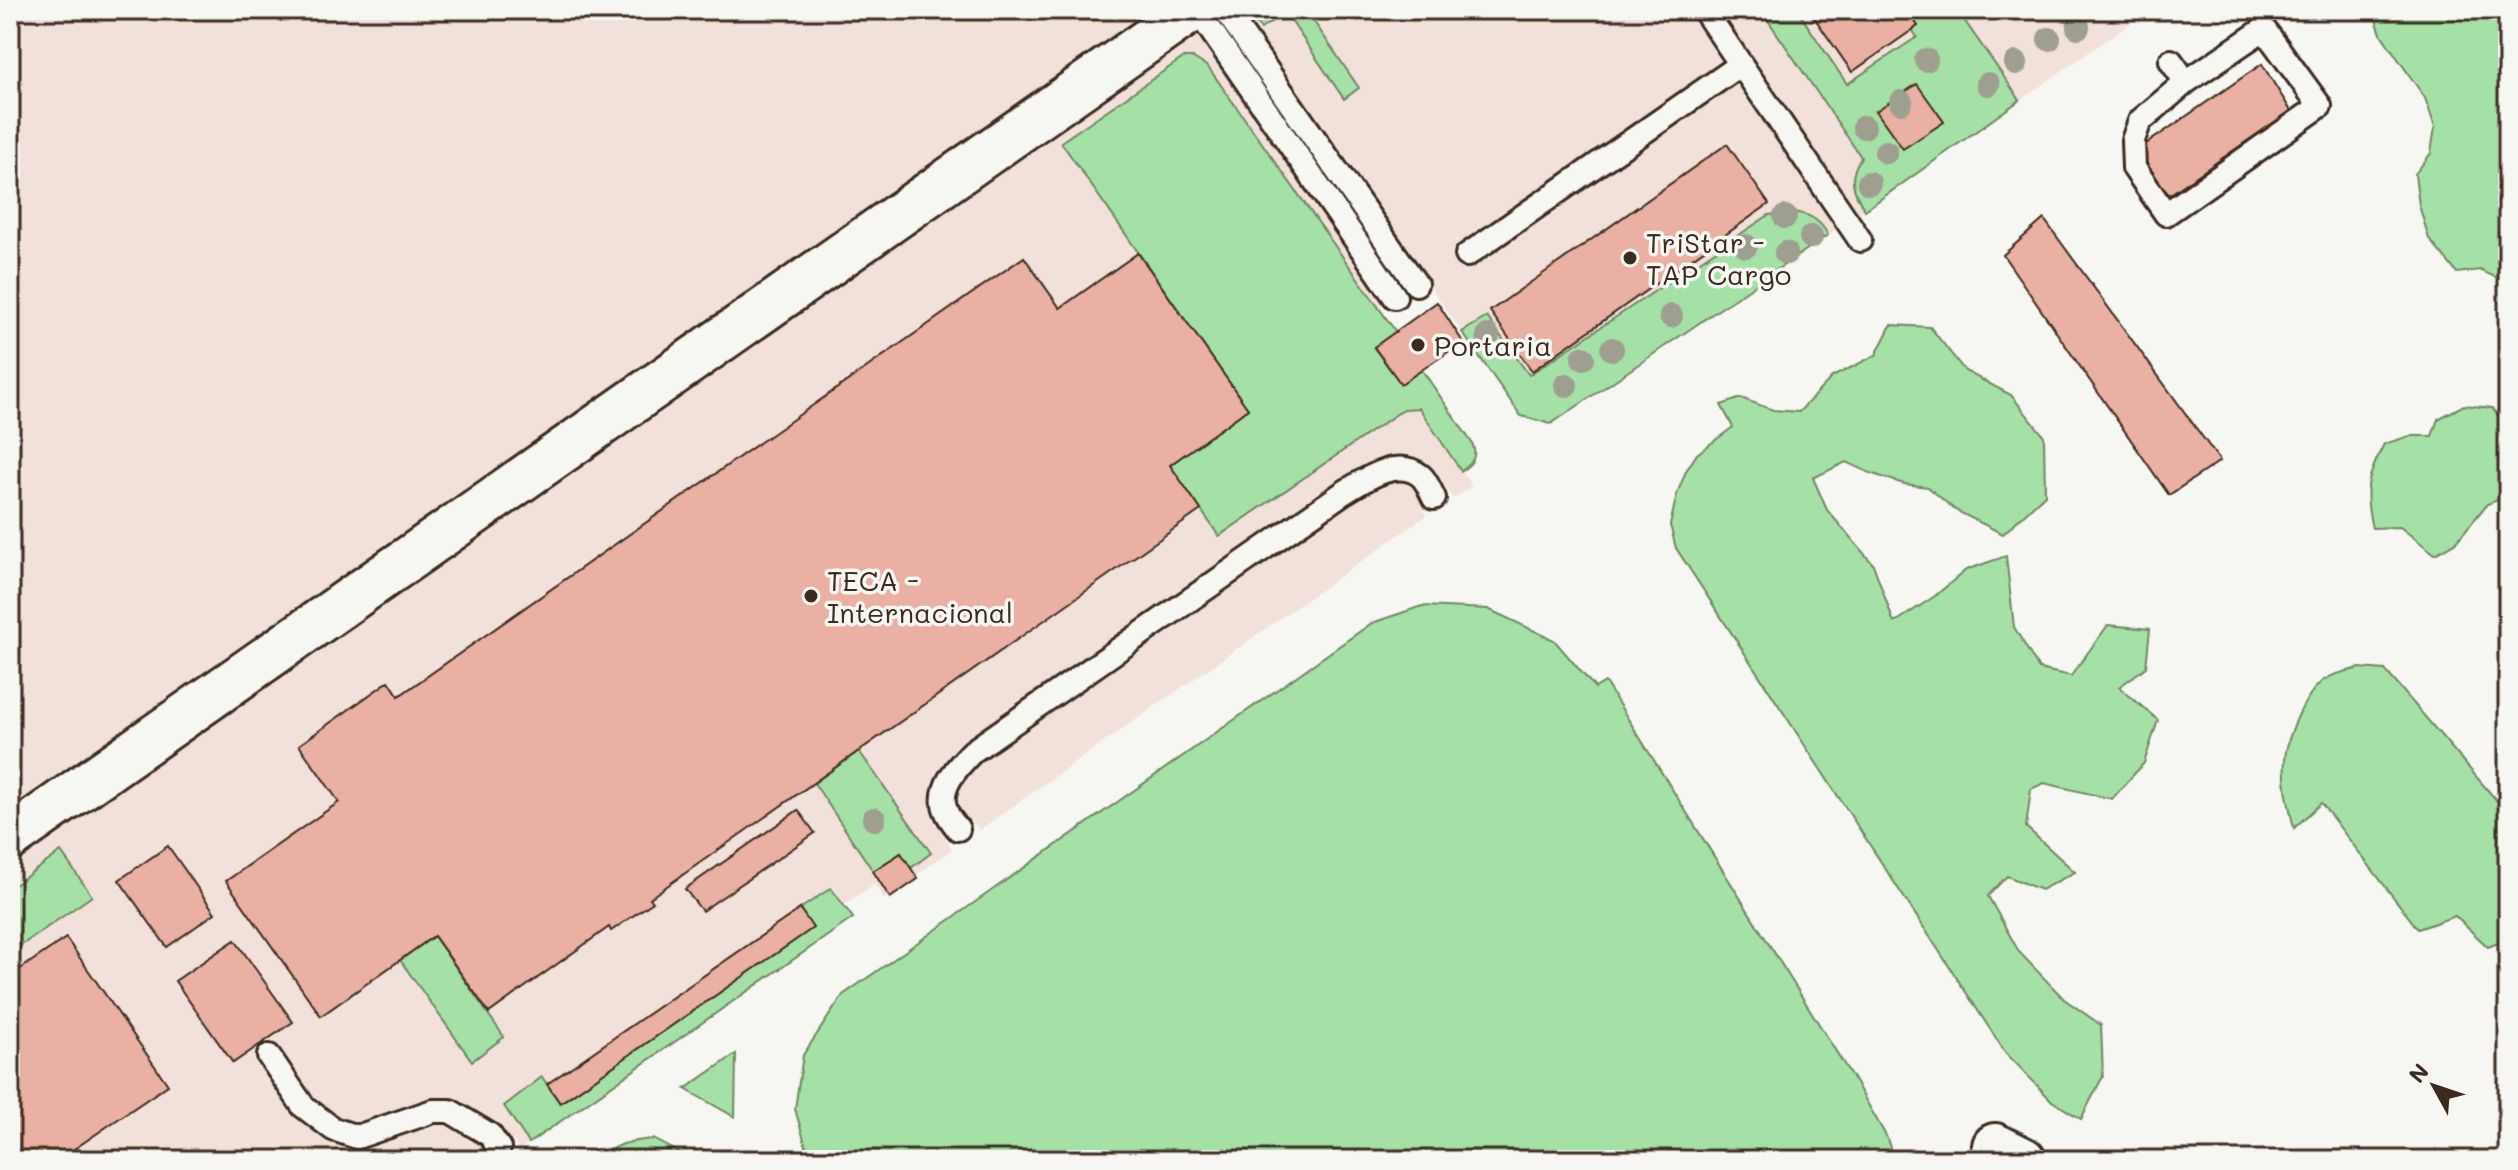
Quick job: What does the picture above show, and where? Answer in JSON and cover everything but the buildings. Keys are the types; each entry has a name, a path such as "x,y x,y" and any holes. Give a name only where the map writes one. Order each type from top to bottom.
{"lane":[{"path":"10,825 1173,10"},
{"path":"1225,10 1416,284"},
{"path":"1704,10 1860,240"},
{"path":"10,851 1206,13 1395,297"},
{"path":"2264,29 2320,106 2166,214 2134,168 2133,140 2140,121 2186,82 2264,29"},
{"path":"2171,61 2186,82"},
{"path":"1467,255 1740,65"},
{"path":"958,829 945,810 945,791 955,768 973,751 1330,502 1377,473 1405,469 1421,476 1434,498"},
{"path":"269,1056 303,1106 333,1129 357,1137 433,1111 450,1111 490,1135 499,1148"}],"shaded area":[{"path":"10,10 2149,10 1551,424 1521,416 1424,278 1357,322 1472,486 1453,499 1447,489 1422,507 1427,515 979,830 971,820 945,838 952,849 884,899 874,884 844,905 853,918 519,1150 512,1140 487,1157 488,1160 10,1160"}],"green space":[{"path":"1259,10 1306,10 1359,88 1344,99 1285,12 1261,29 1257,24"},
{"path":"1761,10 1797,10 1847,84 1917,37 1899,10 1957,10 2020,100 1865,210 1853,184 1854,171 1861,157"},
{"path":"2373,10 2508,10 2508,283 2480,270 2457,273 2429,239 2419,205 2415,174 2431,153 2435,127 2425,98 2381,34"},
{"path":"1183,58 1193,58 1208,67 1396,332 1374,348 1401,384 1422,370 1472,443 1473,459 1461,471 1419,408 1404,409 1219,536 1170,465 1248,409 1061,142"},
{"path":"1791,212 1813,218 1828,235 1551,424 1521,416 1462,332 1487,317 1529,375 1769,215"},
{"path":"1891,325 1930,327 1965,371 2011,395 2044,436 2045,495 2003,534 1955,510 1928,487 1904,484 1846,462 1813,478 1827,510 1873,564 1894,623 1935,596 1966,570 2006,556 2014,627 2039,669 2071,676 2108,625 2150,629 2146,667 2119,687 2158,720 2144,763 2112,799 2044,783 2031,789 2026,827 2075,872 2041,890 2007,876 1988,896 2019,952 2064,999 2101,1025 2103,1076 2081,1119 2052,1101 2005,1052 1676,548 1670,525 1686,471 1697,454 1733,427 1721,405 1741,398 1773,410 1799,412 1832,377 1876,355"},
{"path":"2464,405 2492,408 2508,429 2508,496 2487,504 2456,542 2435,554 2400,527 2372,528 2368,484 2384,444 2410,436 2432,436 2438,419"},
{"path":"1422,606 1488,609 1554,640 1595,688 1605,682 1857,1085 1886,1136 1894,1160 810,1160 795,1109 803,1055 843,995 1372,623"},
{"path":"2360,668 2385,670 2497,801 2508,802 2508,939 2488,947 2455,916 2418,929 2321,803 2294,828 2285,768 2286,750 2293,727 2317,686 2332,676"},
{"path":"859,751 931,853 911,868 901,853 873,871 814,783"},
{"path":"61,852 92,896 10,953 10,888"},
{"path":"831,888 853,918 529,1143 504,1106 542,1077 560,1103 812,928 800,909"},
{"path":"434,936 504,1037 472,1061 400,960"},
{"path":"736,1054 735,1117 685,1089"},
{"path":"653,1139 694,1160 597,1160 623,1144"}],"place":[{"name":"TriStar - TAP Cargo","path":"1630,258"},
{"name":"Portaria","path":"1418,345"},
{"name":"TECA - Internacional","path":"811,596"}]}
